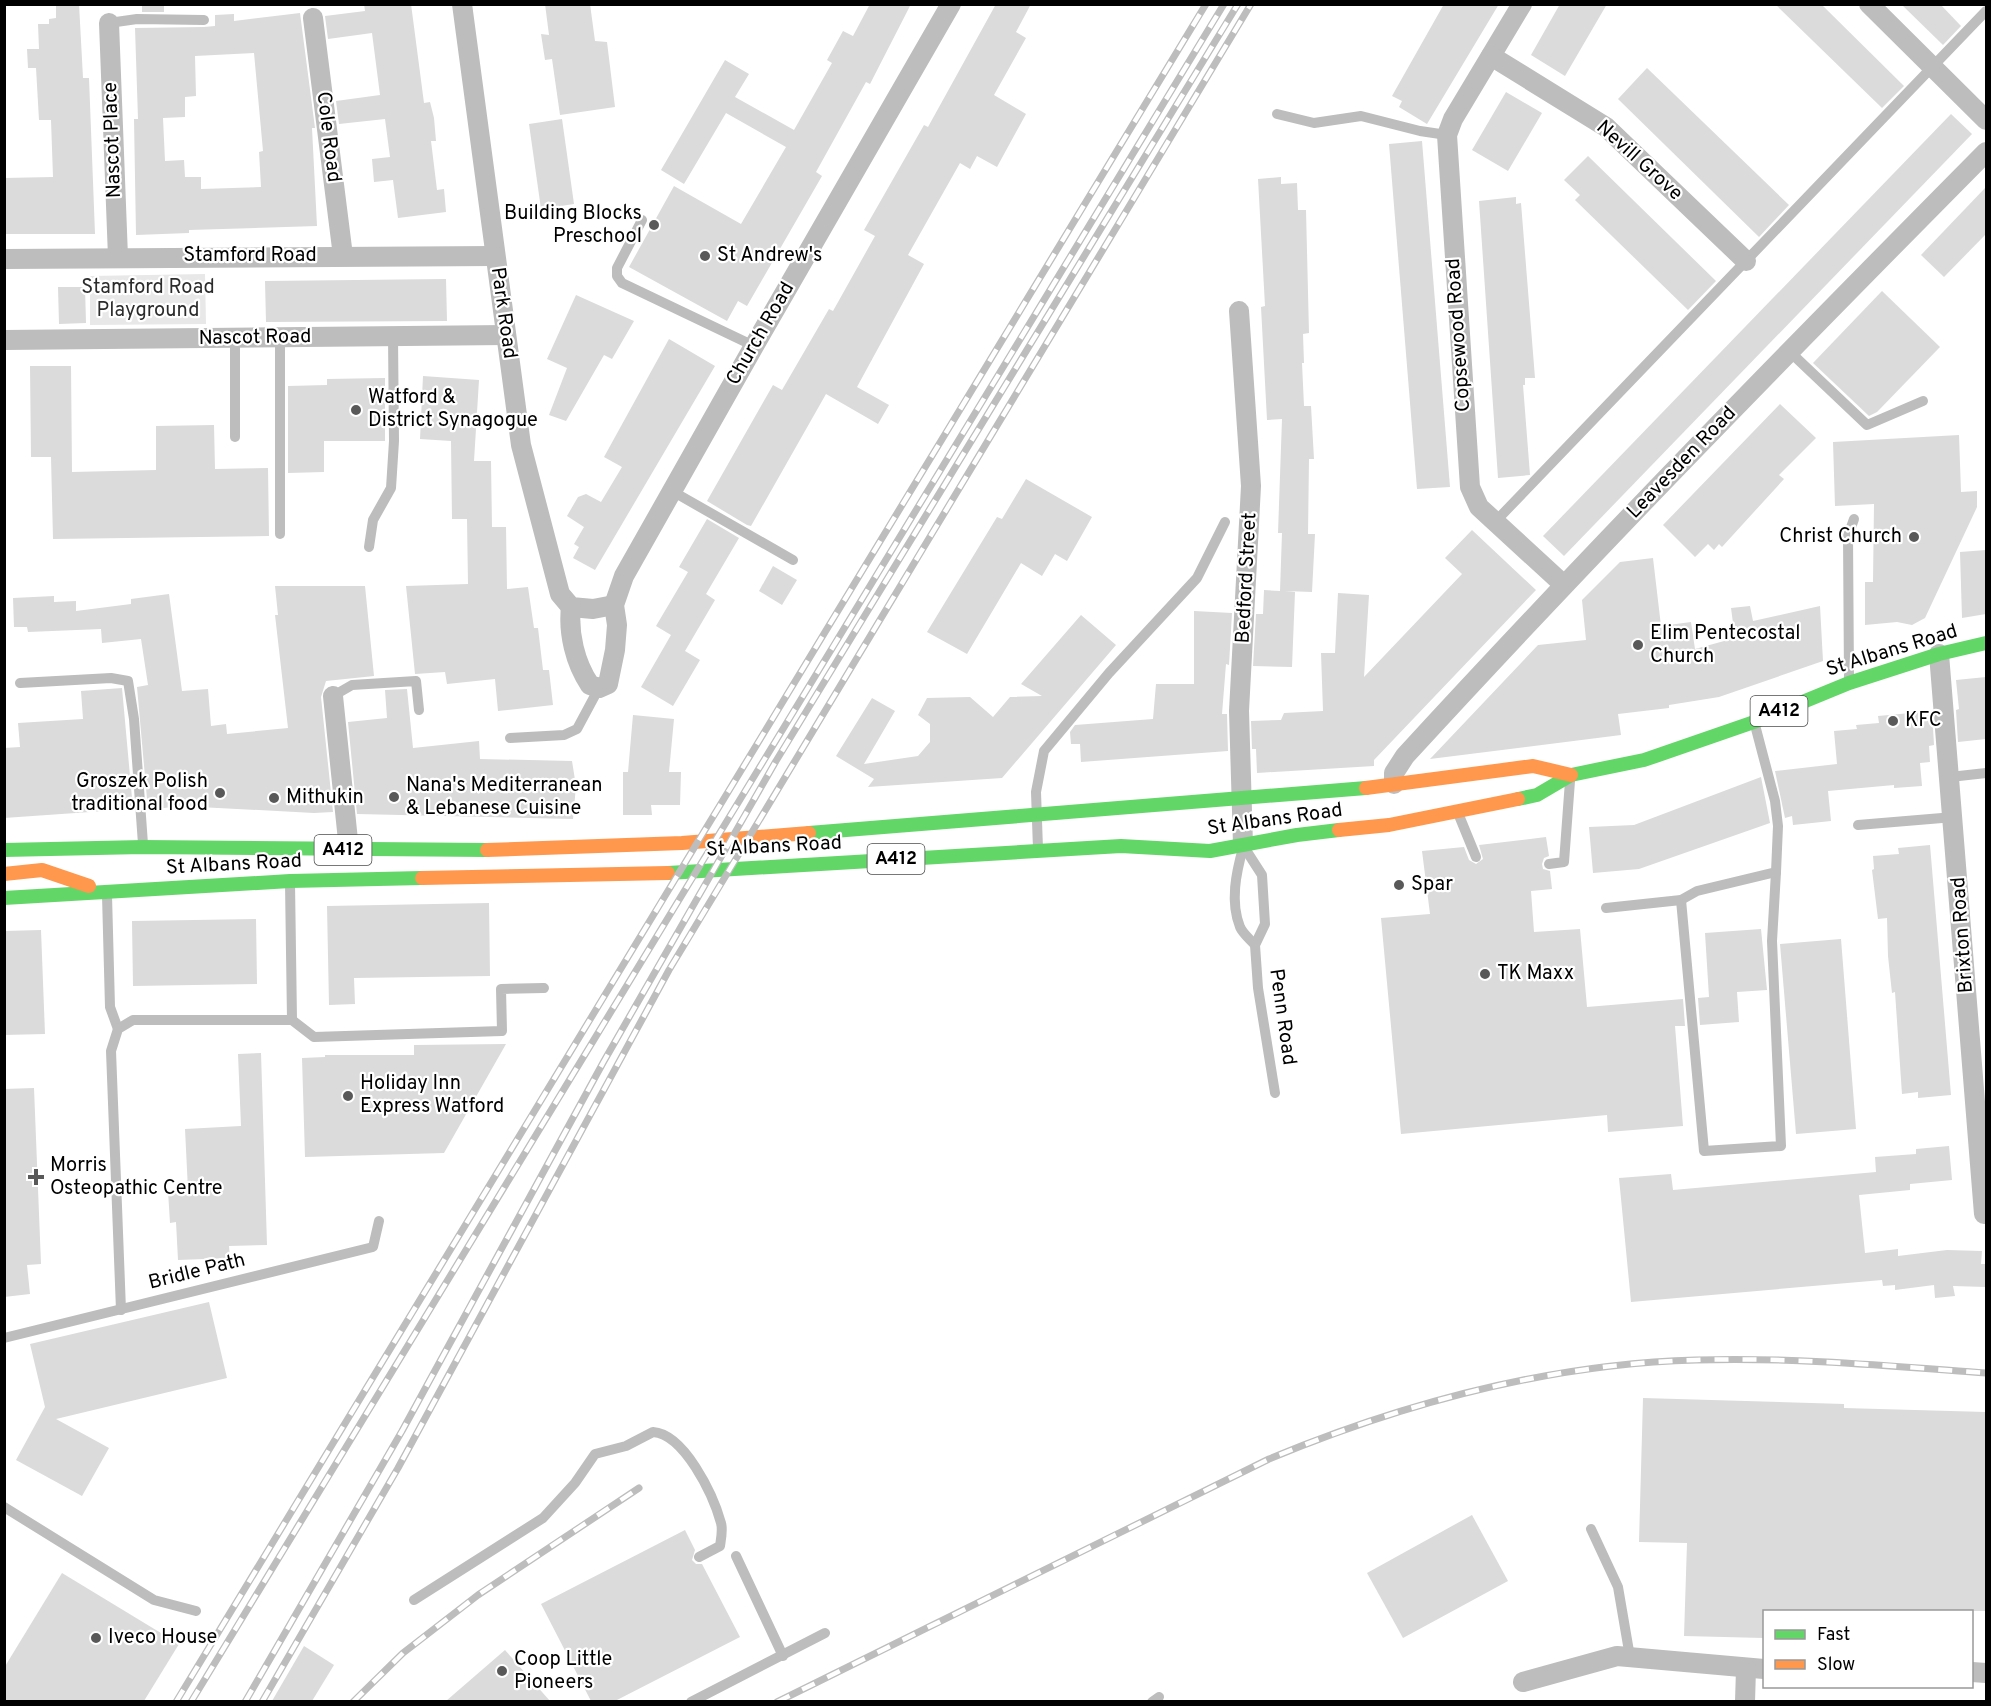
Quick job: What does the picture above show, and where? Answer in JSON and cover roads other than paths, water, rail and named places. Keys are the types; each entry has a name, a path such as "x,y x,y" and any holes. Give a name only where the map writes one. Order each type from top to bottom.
{"main road":[{"name":"St Albans Road","path":"4,898 290,881 665,873 1121,846 1210,851 1297,835 1389,825 1537,795 1571,775 1644,759 1754,722 1849,683 1939,654 1986,644"},
{"name":"St Albans Road","path":"4,850 143,847 480,850 682,843 1240,800 1400,796 1533,766 1571,775"},
{"path":"1400,796 1427,818"},
{"path":"4,873 42,870 107,892"}],"street":[{"name":"Park Road","path":"462,4 521,445 560,594 571,607"},
{"name":"Church Road","path":"614,605 624,576 951,4"},
{"path":"1447,135 1522,4"},
{"path":"1869,4 1986,120"},
{"name":"Cole Road","path":"313,18 343,256"},
{"name":"Nascot Place","path":"109,23 118,257"},
{"name":"Nevill Grove","path":"1491,56 1606,127 1746,261"},
{"name":"Copsewood Road","path":"1447,135 1472,497 1494,523 1564,585"},
{"name":"Leavesden Road","path":"1400,796 1394,773 1405,756 1564,585 1789,351 1986,152"},
{"name":"Stamford Road","path":"4,259 495,256"},
{"name":"Bedford Street","path":"1239,311 1251,486 1239,711 1243,846"},
{"name":"Nascot Road","path":"4,340 506,335"},
{"path":"614,605 617,625 608,684 598,688 590,685 582,674 569,626 571,607 593,609 614,605"},
{"name":"Brixton Road","path":"1939,654 1954,817 1984,1214 1986,1214"},
{"path":"333,696 349,850"},
{"path":"1523,1682 1617,1656 1755,1669 1745,1701"}],"lane":[{"path":"1494,523 1986,11"},
{"path":"109,23 137,19 204,20"},
{"path":"1277,114 1314,123 1361,116 1420,131 1447,135"},
{"path":"642,220 617,268 617,276 622,283 754,345"},
{"path":"369,547 373,520 390,489 394,441 393,336"},
{"path":"235,338 235,437"},
{"path":"280,338 280,534"},
{"path":"1789,351 1867,425 1923,400"},
{"path":"672,491 793,560"},
{"path":"1849,683 1848,536 1854,519"},
{"path":"1038,851 1036,792 1044,751 1109,673 1197,578 1225,522"},
{"path":"21,683 111,678 128,681 134,720 143,847"},
{"path":"333,696 352,685 416,681 419,710"},
{"path":"510,738 564,735 577,729 598,688"},
{"path":"1681,900 1704,1151 1781,1146 1772,941 1778,826 1776,801 1754,722"},
{"path":"1950,777 1986,773"},
{"path":"1549,864 1564,862 1571,775"},
{"path":"1458,812 1476,857"},
{"path":"1858,825 1954,817"},
{"name":"Penn Road","path":"1243,846 1262,875 1265,924 1256,945 1258,988 1275,1093"},
{"name":"Penn Road","path":"1243,846 1234,879 1238,913 1240,928 1256,945"},
{"path":"1606,908 1681,900 1697,891 1776,872"},
{"path":"290,881 292,1020"},
{"path":"107,892 110,1007 118,1029 111,1051 121,1310"},
{"path":"118,1029 133,1020 292,1020 314,1037 502,1031 501,989 544,988"},
{"name":"Bridle Path","path":"4,1338 373,1247 379,1221"},
{"path":"414,1600 543,1518 575,1483 595,1454 626,1446 653,1432 672,1438 692,1462 721,1523 720,1546 699,1557"},
{"path":"4,1507 154,1600 196,1611"},
{"path":"1591,1528 1618,1587 1630,1658"},
{"path":"736,1556 783,1656"},
{"path":"691,1701 825,1633"}],"railway":[{"path":"176,1702 1206,4"},
{"path":"191,1702 1224,4"},
{"path":"245,1702 402,1431 604,1061 776,761 1238,4"},
{"path":"262,1702 398,1468 669,970 1251,4"},
{"path":"777,1702 1269,1459 1372,1420 1425,1404 1532,1378 1641,1363 1732,1359 1805,1361 1986,1373"},
{"path":"353,1702 403,1653 478,1595 639,1488"}],"place":[{"name":"Building Blocks Preschool","path":"654,225"},
{"name":"St Andrew's","path":"705,256"},
{"name":"Watford & District Synagogue","path":"356,410"},
{"name":"Christ Church","path":"1914,537"},
{"name":"Elim Pentecostal Church","path":"1638,645"},
{"name":"KFC","path":"1893,721"},
{"name":"Groszek Polish traditional food","path":"220,793"},
{"name":"Nana's Mediterranean & Lebanese Cuisine","path":"394,797"},
{"name":"Mithukin","path":"274,798"},
{"name":"Spar","path":"1399,885"},
{"name":"TK Maxx","path":"1485,974"},
{"name":"Holiday Inn Express Watford","path":"348,1096"},
{"name":"Morris Osteopathic Centre","path":"36,1177"},
{"name":"Iveco House","path":"96,1638"},
{"name":"Coop Little Pioneers","path":"502,1671"}],"park label":[{"name":"Stamford Road Playground","path":"148,300"}]}
